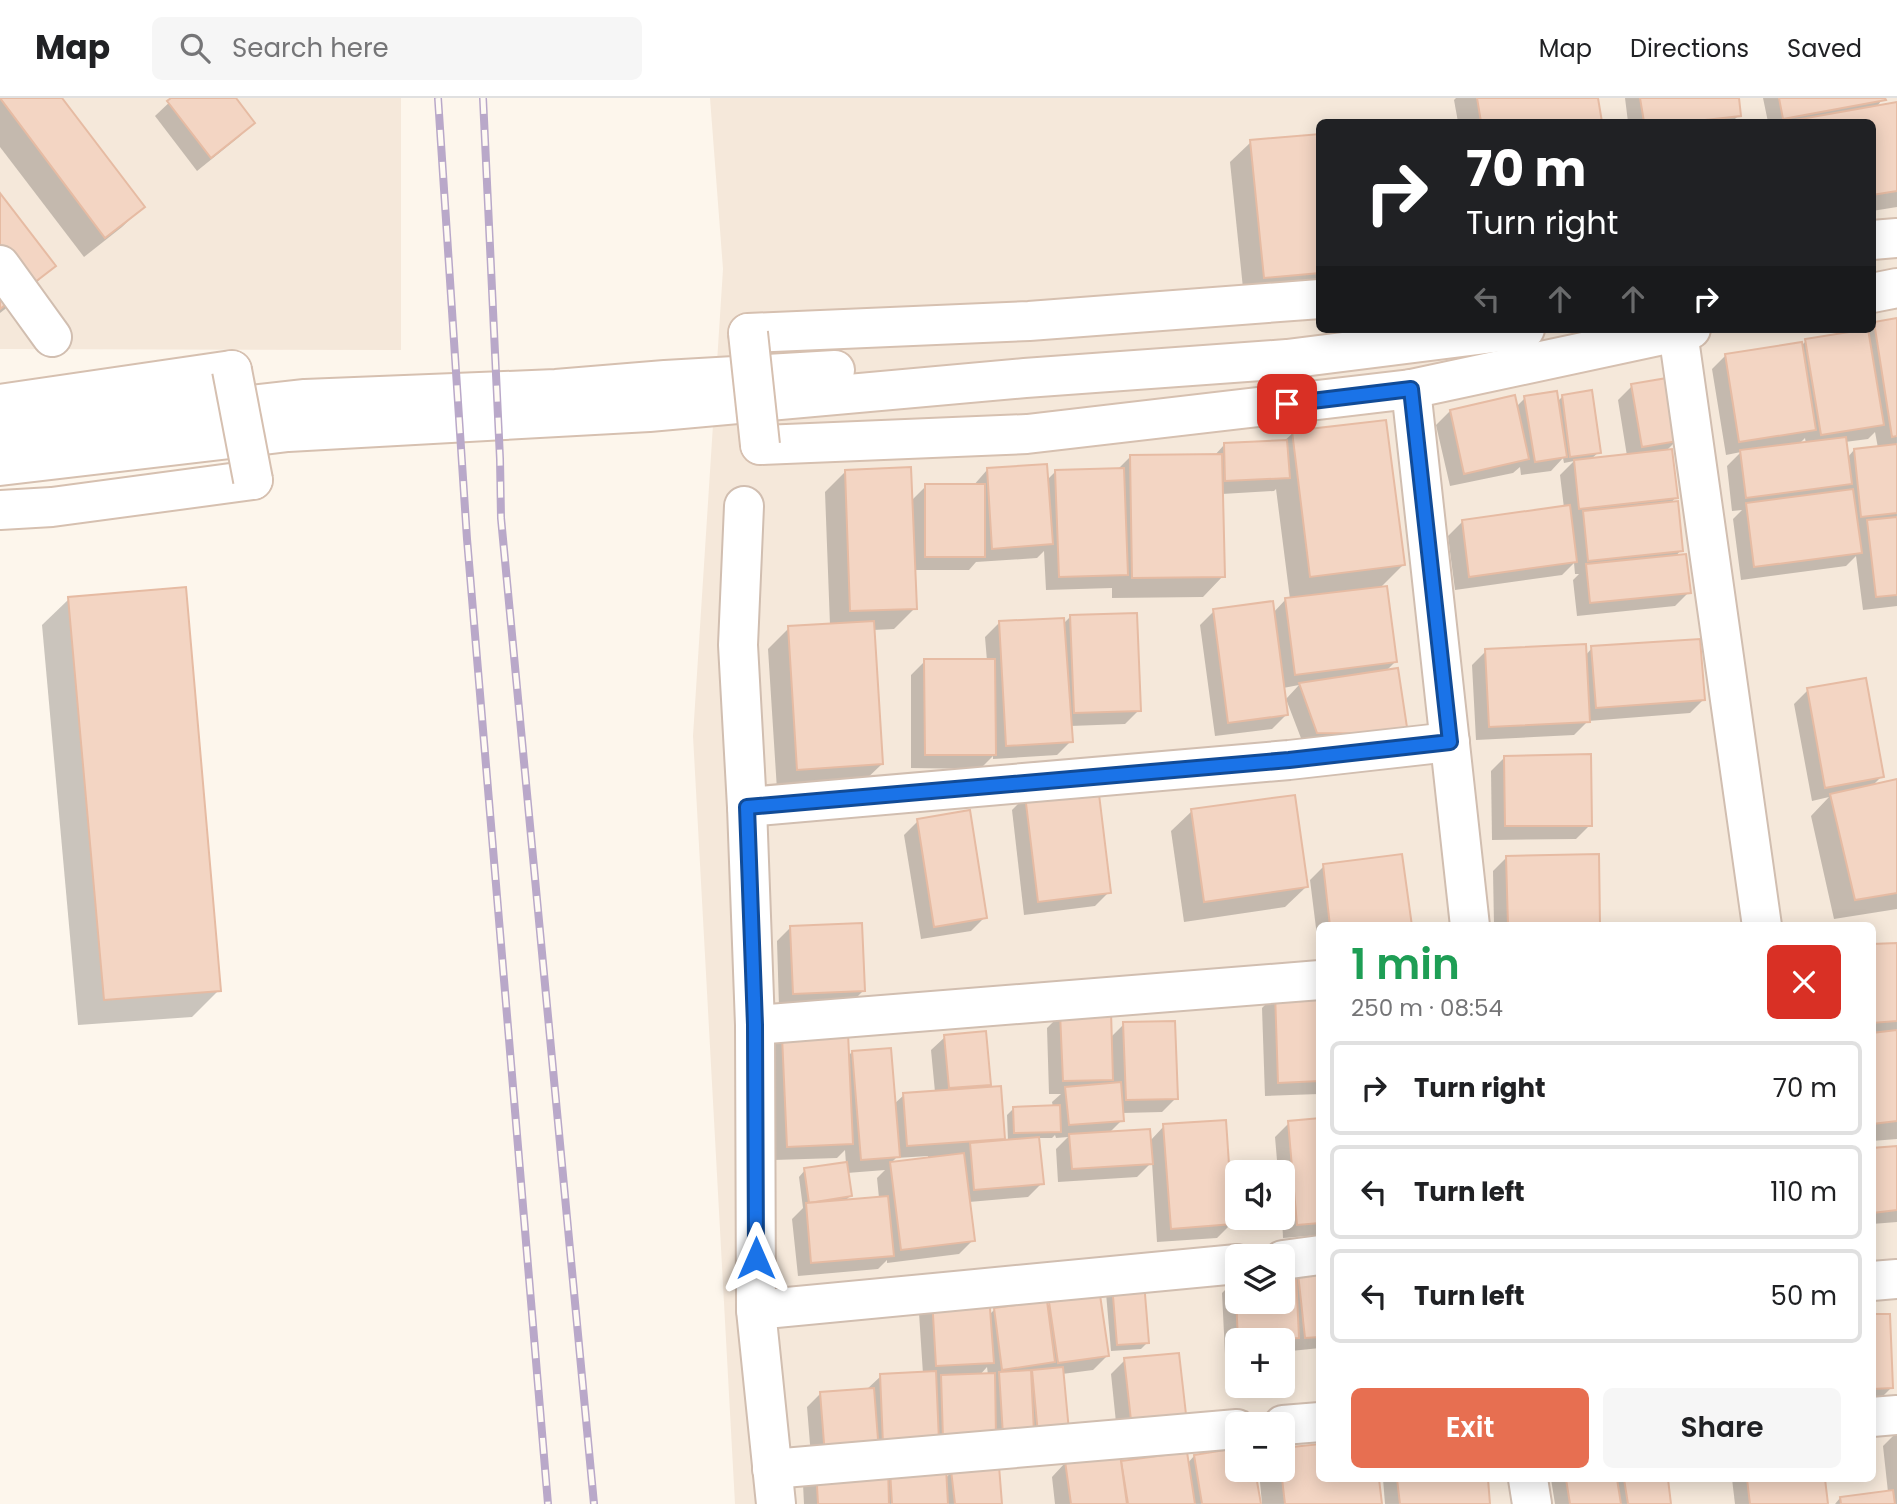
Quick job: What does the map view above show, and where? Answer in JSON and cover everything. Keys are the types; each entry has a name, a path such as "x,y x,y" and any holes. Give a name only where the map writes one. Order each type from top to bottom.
{"street":[{"path":"1876,240 1897,238"},
{"path":"0,265 52,337"},
{"path":"1876,292 1897,288"},
{"path":"1316,299 1029,321 748,333 760,445 1027,434 1411,389 1671,333"},
{"path":"0,432 304,399 556,389 679,379 1061,357 1343,333"},
{"path":"0,467 288,432 649,412 1025,378 1287,359 1493,333"},
{"path":"1685,333 1761,922"},
{"path":"0,404 232,370 253,480 52,507 0,510"},
{"path":"1411,389 1470,922"},
{"path":"744,506 738,645 755,1025 756,1310 774,1486 1225,1430"},
{"path":"747,807 1289,760 1450,742"},
{"path":"755,1025 1316,979"},
{"path":"1295,1258 1316,1256"},
{"path":"756,1310 1225,1265"},
{"path":"1876,1281 1897,1279"},
{"path":"1876,1417 1897,1415"},
{"path":"1295,1424 1316,1422"},
{"path":"1528,1482 1532,1504"}],"shaded area":[{"path":"0,98 401,98 401,350 0,349"},
{"path":"710,98 1897,98 1897,1504 735,1504 693,736 723,269"}],"building":[{"path":"0,98 62,98 145,207 105,238"},
{"path":"171,98 236,98 255,123 211,158 167,101"},
{"path":"1477,98 1598,98 1602,119 1480,119"},
{"path":"1640,98 1739,98 1741,116 1714,119 1644,119"},
{"path":"1779,98 1885,98 1886,100 1783,119"},
{"path":"1897,102 1897,191 1876,194 1876,119 1801,119"},
{"path":"1316,134 1316,273 1264,278 1250,140"},
{"path":"0,193 56,266 0,309"},
{"path":"1897,318 1897,436 1892,437 1876,333 1876,322"},
{"path":"1843,333 1869,333 1884,425 1821,435 1805,339"},
{"path":"1802,342 1816,430 1739,442 1725,354"},
{"path":"1667,378 1678,441 1642,447 1631,384"},
{"path":"1592,390 1601,453 1570,457 1562,395"},
{"path":"1557,391 1567,457 1535,462 1524,396"},
{"path":"1515,395 1529,459 1464,474 1450,410"},
{"path":"1386,420 1405,565 1310,577 1292,431"},
{"path":"1846,437 1852,484 1746,498 1740,450"},
{"path":"1287,440 1290,478 1225,481 1224,443"},
{"path":"1897,444 1897,513 1861,517 1854,449"},
{"path":"1672,449 1678,498 1579,509 1574,460"},
{"path":"1222,454 1225,577 1132,578 1130,455"},
{"path":"1047,464 1053,544 992,549 987,468"},
{"path":"911,467 917,609 850,611 845,470"},
{"path":"1124,468 1128,575 1059,577 1055,470"},
{"path":"925,484 985,484 985,557 925,557"},
{"path":"1853,489 1862,553 1754,567 1746,503"},
{"path":"1678,501 1683,551 1588,561 1583,511"},
{"path":"1570,505 1577,562 1469,577 1462,520"},
{"path":"1897,517 1897,595 1876,597 1867,520"},
{"path":"1686,554 1691,593 1590,603 1586,564"},
{"path":"1387,586 1397,662 1295,675 1285,598"},
{"path":"186,587 221,991 104,1000 68,597"},
{"path":"1273,601 1288,715 1228,723 1213,609"},
{"path":"1137,613 1141,711 1074,713 1070,615"},
{"path":"1064,618 1073,742 1006,746 999,621"},
{"path":"874,621 883,764 797,770 788,626"},
{"path":"1700,639 1705,700 1596,708 1591,646"},
{"path":"1586,644 1590,722 1489,727 1485,649"},
{"path":"924,659 995,659 996,755 925,755"},
{"path":"1398,668 1408,734 1317,733 1299,683"},
{"path":"1866,678 1884,777 1825,788 1807,688"},
{"path":"1591,754 1592,826 1505,826 1504,756"},
{"path":"1897,779 1897,893 1855,900 1830,794"},
{"path":"1098,786 1111,893 1038,902 1025,795"},
{"path":"1295,795 1308,887 1204,902 1191,809"},
{"path":"970,810 987,918 934,927 917,819"},
{"path":"1402,854 1411,922 1330,922 1323,864"},
{"path":"1599,854 1600,922 1508,922 1506,856"},
{"path":"862,923 865,991 793,994 790,926"},
{"path":"1897,943 1897,1021 1876,1023 1876,944"},
{"path":"1316,991 1316,1081 1278,1083 1275,992"},
{"path":"1111,1011 1113,1080 1063,1081 1060,1013"},
{"path":"1175,1021 1178,1099 1126,1100 1123,1022"},
{"path":"1897,1030 1897,1121 1876,1124 1876,1033"},
{"path":"986,1031 991,1085 949,1088 944,1035"},
{"path":"848,1033 853,1144 787,1147 782,1036"},
{"path":"891,1048 900,1157 861,1160 852,1051"},
{"path":"1121,1082 1124,1121 1069,1125 1065,1087"},
{"path":"1001,1086 1005,1139 907,1146 903,1093"},
{"path":"1060,1105 1061,1132 1014,1133 1013,1107"},
{"path":"1316,1118 1316,1223 1297,1225 1295,1160 1291,1160 1288,1121"},
{"path":"1226,1120 1229,1160 1225,1160 1225,1225 1171,1229 1163,1124"},
{"path":"1150,1129 1153,1164 1072,1169 1069,1134"},
{"path":"1039,1137 1044,1184 974,1190 970,1143"},
{"path":"1897,1146 1897,1210 1876,1213 1876,1148"},
{"path":"964,1153 975,1241 901,1250 890,1162"},
{"path":"847,1162 852,1196 809,1203 804,1168"},
{"path":"888,1196 894,1256 811,1263 806,1203"},
{"path":"1316,1272 1316,1337 1305,1338 1298,1273"},
{"path":"1295,1274 1299,1338 1295,1338 1295,1328 1237,1328 1237,1314 1295,1314"},
{"path":"1144,1282 1149,1343 1117,1345 1112,1284"},
{"path":"989,1295 994,1363 936,1366 932,1298"},
{"path":"1100,1295 1109,1356 1058,1363 1049,1302"},
{"path":"1047,1301 1055,1362 1002,1370 994,1308"},
{"path":"1876,1314 1890,1314 1893,1388 1876,1389"},
{"path":"1179,1353 1187,1423 1132,1429 1124,1358"},
{"path":"1063,1367 1069,1431 1038,1434 1032,1370"},
{"path":"1031,1370 1034,1433 1003,1435 999,1372"},
{"path":"936,1371 939,1441 883,1444 880,1374"},
{"path":"995,1373 996,1438 943,1439 941,1375"},
{"path":"874,1388 879,1452 825,1456 820,1392"},
{"path":"1316,1444 1316,1482 1379,1482 1382,1504 1285,1504 1282,1482 1295,1482 1295,1447"},
{"path":"1225,1450 1225,1482 1257,1482 1261,1504 1202,1504 1194,1455"},
{"path":"1187,1452 1195,1504 1128,1504 1121,1461"},
{"path":"1120,1454 1127,1504 1071,1504 1065,1461"},
{"path":"888,1466 889,1504 818,1504 816,1468"},
{"path":"999,1466 1002,1504 955,1504 951,1470"},
{"path":"946,1467 948,1504 892,1504 890,1470"},
{"path":"1397,1482 1488,1482 1490,1504 1400,1504"},
{"path":"1566,1482 1617,1482 1621,1504 1570,1504"},
{"path":"1624,1482 1668,1482 1671,1504 1628,1504"},
{"path":"1747,1482 1825,1482 1828,1504 1750,1504"},
{"path":"1893,1490 1895,1504 1841,1504 1840,1497"}],"railway":[{"path":"438,98 467,539 548,1504"},
{"path":"483,98 501,518 594,1504"}],"route":[{"path":"756,1258 755,1025 747,807 1289,760 1450,742 1411,389 1287,404"}]}
